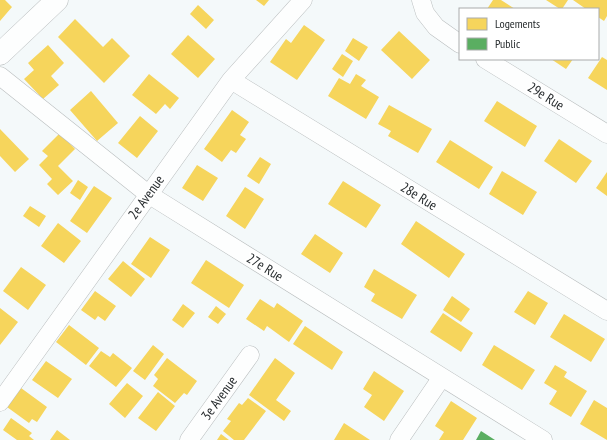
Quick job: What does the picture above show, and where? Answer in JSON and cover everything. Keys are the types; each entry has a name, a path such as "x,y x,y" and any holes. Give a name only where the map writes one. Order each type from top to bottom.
{"street":[{"path":"0,54 57,0"},
{"name":"2e Avenue","path":"0,402 231,80 303,0"},
{"path":"421,0 425,13 436,27 459,43"},
{"name":"29e Rue","path":"487,60 607,134"},
{"name":"27e Rue","path":"0,76 148,194 543,440"},
{"name":"28e Rue","path":"231,80 607,311"},
{"name":"3e Avenue","path":"189,440 250,355"},
{"path":"398,440 442,378"}],"building: Logements":[{"path":"0,0 5,0 12,7 0,21"},
{"path":"256,0 269,0 264,6"},
{"path":"493,0 501,0 513,8 488,8"},
{"path":"546,0 568,0 563,8 558,8"},
{"path":"573,0 607,0 607,16 604,21 599,18 599,8 585,8"},
{"path":"198,5 214,20 206,29 190,14"},
{"path":"75,19 103,47 112,38 130,56 104,83 58,37"},
{"path":"304,25 325,40 297,80 270,62 286,39 291,43"},
{"path":"399,31 430,60 412,79 381,50"},
{"path":"188,35 215,59 198,78 171,54"},
{"path":"353,38 368,47 359,61 345,51"},
{"path":"48,45 64,63 51,76 59,85 43,99 24,79 34,70 28,63"},
{"path":"342,54 353,61 343,77 332,69"},
{"path":"602,57 607,60 607,90 588,78"},
{"path":"552,60 572,60 566,69"},
{"path":"149,74 179,98 170,109 165,104 156,114 132,95"},
{"path":"356,74 366,80 361,86 379,97 366,119 328,96 339,78 350,84"},
{"path":"91,91 118,123 97,141 70,110"},
{"path":"497,101 537,126 525,147 484,121"},
{"path":"389,105 432,129 418,153 388,136 391,131 378,124"},
{"path":"232,110 249,122 240,135 246,139 236,153 231,150 222,162 204,149"},
{"path":"140,116 158,131 137,158 118,143"},
{"path":"0,129 29,159 15,172 0,156"},
{"path":"60,133 75,149 58,166 73,181 58,195 47,184 52,179 39,165 48,156 42,151"},
{"path":"559,139 592,161 576,183 544,161"},
{"path":"450,140 493,167 479,189 436,162"},
{"path":"260,157 271,164 259,184 247,176"},
{"path":"197,165 218,178 203,201 182,188"},
{"path":"502,171 537,192 523,215 489,194"},
{"path":"607,172 607,196 596,188"},
{"path":"78,180 88,187 80,200 70,193"},
{"path":"343,181 381,205 366,228 328,204"},
{"path":"94,186 112,198 87,233 70,221"},
{"path":"245,187 264,199 245,229 226,216"},
{"path":"30,206 46,216 39,227 23,216"},
{"path":"416,221 465,254 449,278 401,244"},
{"path":"58,223 81,241 64,263 41,246"},
{"path":"315,234 343,253 330,273 301,254"},
{"path":"150,237 170,250 151,278 131,264"},
{"path":"206,260 244,285 229,308 191,283"},
{"path":"123,261 145,279 131,297 108,279"},
{"path":"21,267 46,285 28,310 3,291"},
{"path":"374,269 417,295 402,319 371,301 375,294 364,287"},
{"path":"95,291 116,306 105,321 98,316 95,320 81,310"},
{"path":"528,291 548,303 535,325 514,312"},
{"path":"452,296 470,309 461,322 443,310"},
{"path":"260,299 274,308 277,303 303,321 289,342 267,326 264,331 246,319"},
{"path":"183,304 195,313 183,328 172,320"},
{"path":"216,306 226,314 218,324 208,317"},
{"path":"0,308 18,322 0,345"},
{"path":"443,313 473,333 461,352 430,332"},
{"path":"564,314 605,339 591,362 550,337"},
{"path":"69,325 99,348 86,365 56,342"},
{"path":"305,326 343,352 332,370 293,344"},
{"path":"153,345 164,354 145,380 133,371"},
{"path":"494,345 535,370 522,390 482,365"},
{"path":"101,351 110,357 113,353 132,368 116,387 89,366"},
{"path":"167,358 197,381 187,395 184,393 175,403 153,386 158,379 154,375"},
{"path":"275,358 295,373 276,400 291,411 284,421 249,395"},
{"path":"46,361 72,379 58,398 32,380"},
{"path":"555,365 567,372 564,377 587,391 571,417 549,404 557,391 544,383"},
{"path":"374,371 404,391 384,421 364,407 372,395 363,389"},
{"path":"127,383 143,396 125,418 109,404"},
{"path":"21,388 47,407 37,422 32,419 29,423 7,407"},
{"path":"158,392 175,406 156,431 138,418"},
{"path":"248,398 266,411 244,440 234,440 223,431 231,421 227,419 239,403 242,405"},
{"path":"594,400 607,408 607,440 580,424"},
{"path":"451,401 477,418 463,440 439,440 444,432 435,426"},
{"path":"11,418 32,433 29,436 34,440 17,440 3,430"},
{"path":"344,423 370,440 334,440"},
{"path":"57,430 70,440 50,440"},
{"path":"221,434 229,440 217,440"}],"building: Public":[{"path":"481,431 495,440 476,440"}]}
